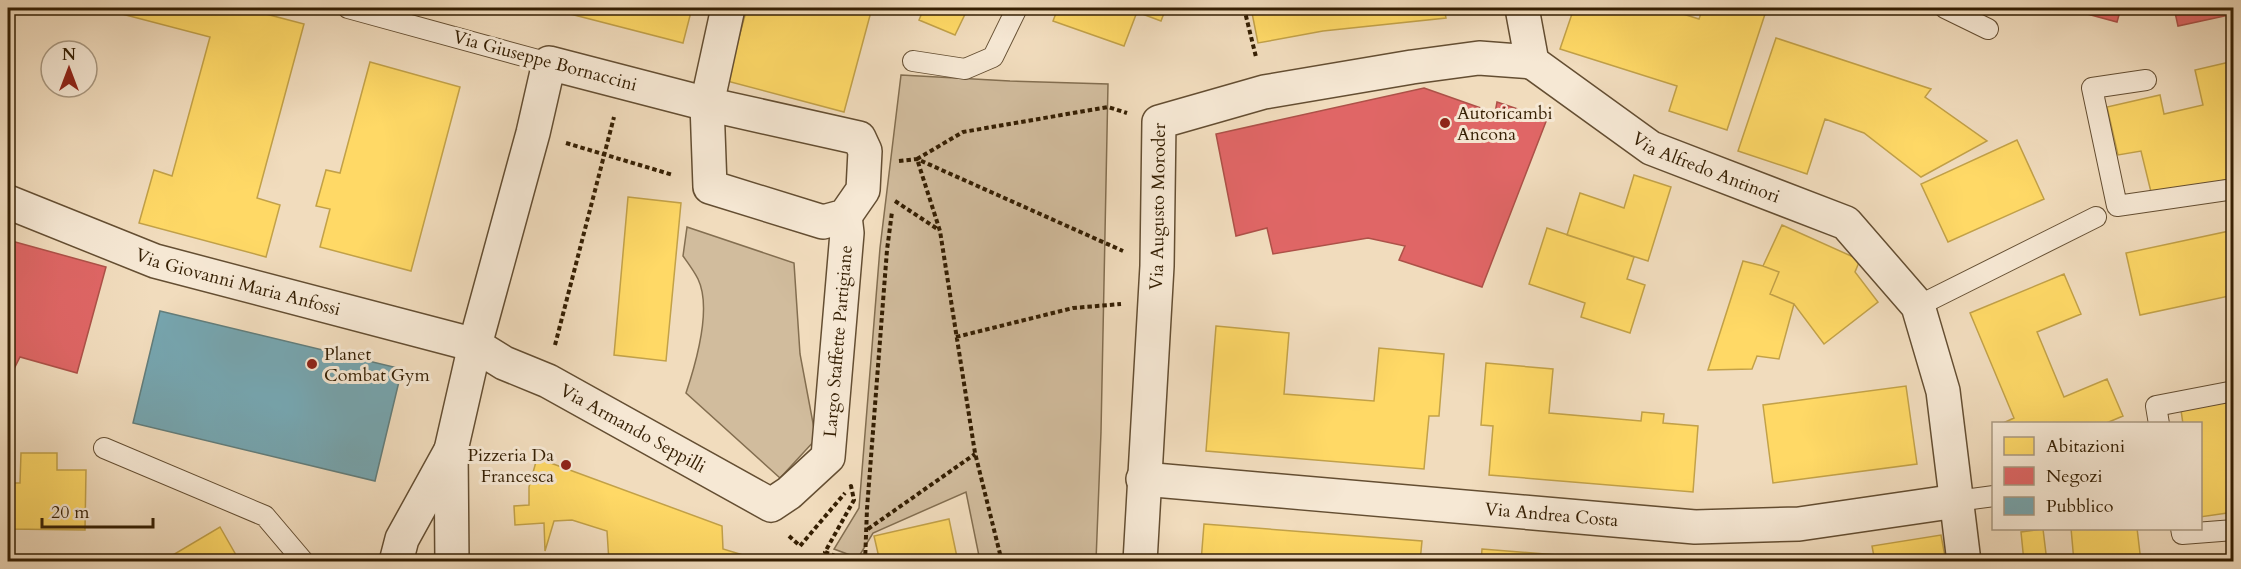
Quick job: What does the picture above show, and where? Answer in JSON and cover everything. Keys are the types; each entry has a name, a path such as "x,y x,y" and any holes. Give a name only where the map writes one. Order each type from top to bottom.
{"street":[{"path":"728,8 707,104 710,187 823,222 845,216"},
{"path":"1522,8 1532,62"},
{"name":"Via Augusto Moroder","path":"1140,561 1157,266 1159,122 1264,92 1412,67 1479,58 1532,62"},
{"name":"Via Alfredo Antinori","path":"1532,62 1651,148 1846,224 1918,306 1943,391 1964,561"},
{"name":"Via Giuseppe Bornaccini","path":"549,63 707,104 859,138 865,151 863,190 845,216"},
{"path":"452,561 451,450 475,345 533,133 549,63"},
{"name":"Via Giovanni Maria Anfossi","path":"8,202 155,261 475,345"},
{"name":"Largo Staffette Partigiane","path":"789,493 831,472 828,458 847,233 845,216"},
{"name":"Via Armando Seppilli","path":"475,345 504,363 548,381 771,505 789,493"},
{"path":"396,561 402,539 451,450"},
{"name":"Via Andrea Costa","path":"1143,479 1695,527 1799,524 1958,501"}],"lane":[{"name":"Via Giuseppe Bornaccini","path":"348,8 549,63"},
{"path":"913,61 965,69 993,57 1017,8"},
{"path":"1944,8 1988,29"},
{"path":"2146,80 2092,88 2117,206 2234,189"},
{"path":"1918,306 2096,217"},
{"path":"2159,422 2156,406 2234,392"},
{"path":"104,448 265,516 304,561"},
{"path":"1958,501 1992,496"},
{"path":"2181,530 2182,534 2234,530"}],"path":[{"path":"1244,8 1256,59"},
{"path":"548,381 557,336 624,83"},
{"path":"917,159 963,132 1108,107 1159,122"},
{"path":"533,133 710,187"},
{"path":"917,159 940,231 975,453 1002,561"},
{"path":"917,159 1157,266"},
{"path":"866,561 867,509 887,250 894,200 940,231"},
{"path":"956,338 1072,308 1155,302"},
{"path":"868,529 975,453"},
{"path":"796,528 789,535 800,546 851,486 854,500 825,552 850,561"}],"shaded area":[{"path":"901,75 1108,84 1096,561 980,561 966,492 873,533 858,558 834,549 859,508 880,248"},
{"path":"687,227 794,263 800,354 816,439 780,478 686,393 698,351 703,320 702,291 698,279 683,256"}],"building: Abitazioni":[{"path":"99,8 243,8 304,24 257,198 280,205 266,257 139,223 154,170 172,176 210,37"},
{"path":"547,8 692,8 683,43"},
{"path":"747,8 872,8 844,112 727,81"},
{"path":"924,8 968,8 955,35 919,20"},
{"path":"1058,8 1166,8 1161,21 1137,12 1124,46 1053,21"},
{"path":"1251,8 1444,8 1446,18 1323,31 1258,43"},
{"path":"1574,8 1664,8 1699,19 1703,8 1767,8 1727,130 1669,111 1677,86 1560,49"},
{"path":"1776,38 1931,89 1925,97 1987,141 1921,177 1864,133 1825,119 1807,174 1738,151"},
{"path":"2234,61 2234,178 2152,196 2141,151 2118,155 2107,107 2160,95 2164,114 2203,105 2195,70"},
{"path":"370,62 460,87 411,271 320,247 330,209 316,206 326,170 340,173"},
{"path":"2017,140 2044,199 1948,242 1921,184"},
{"path":"1634,175 1671,187 1648,261 1567,235 1580,193 1624,208"},
{"path":"628,197 681,203 666,361 614,355"},
{"path":"1782,225 1860,260 1855,272 1878,302 1824,344 1794,304 1770,294 1779,272 1763,266"},
{"path":"1547,228 1634,257 1627,279 1645,285 1630,333 1581,317 1585,303 1529,284"},
{"path":"2234,230 2234,295 2140,315 2126,253"},
{"path":"1743,261 1779,272 1770,294 1794,304 1779,359 1757,356 1752,369 1708,370"},
{"path":"2064,274 2081,314 2037,332 2064,397 2107,379 2123,416 2109,422 2005,422 2014,418 1970,313"},
{"path":"1216,326 1289,333 1284,394 1374,401 1379,348 1444,354 1439,416 1429,416 1424,469 1206,451"},
{"path":"1486,363 1553,369 1549,413 1641,421 1642,412 1664,414 1663,423 1698,426 1693,492 1489,475 1493,426 1481,425"},
{"path":"1906,386 1917,464 1773,483 1763,405"},
{"path":"2234,401 2234,512 2202,517 2202,422 2183,422 2181,410"},
{"path":"21,453 57,453 57,470 86,470 85,530 8,529 8,483 20,483"},
{"path":"537,458 722,526 723,549 766,562 651,562 638,558 636,562 609,562 607,531 572,520 554,521 545,551 544,523 515,525 514,506 529,505 529,487"},
{"path":"949,519 958,562 880,562 874,536"},
{"path":"1204,524 1422,541 1420,562 1201,562"},
{"path":"220,527 240,562 161,562"},
{"path":"2043,530 2047,562 2024,562 2021,532"},
{"path":"2071,530 2137,530 2141,562 2074,562"},
{"path":"1941,535 1946,562 1875,562 1872,546"},
{"path":"1482,549 1545,554 1648,562 1481,562"}],"building: Negozi":[{"path":"2065,8 2121,8 2117,22"},
{"path":"2174,8 2233,8 2234,14 2178,26"},
{"path":"1424,88 1495,113 1497,102 1547,119 1482,287 1399,260 1405,246 1368,238 1273,254 1267,228 1236,236 1216,134"},
{"path":"8,240 106,267 77,373 20,357 8,381"}],"building: Pubblico":[{"path":"160,311 402,369 375,481 133,423"}],"place":[{"name":"Autoricambi Ancona","path":"1445,123"},
{"name":"Planet Combat Gym","path":"312,364"},
{"name":"Pizzeria Da Francesca","path":"566,465"}]}
